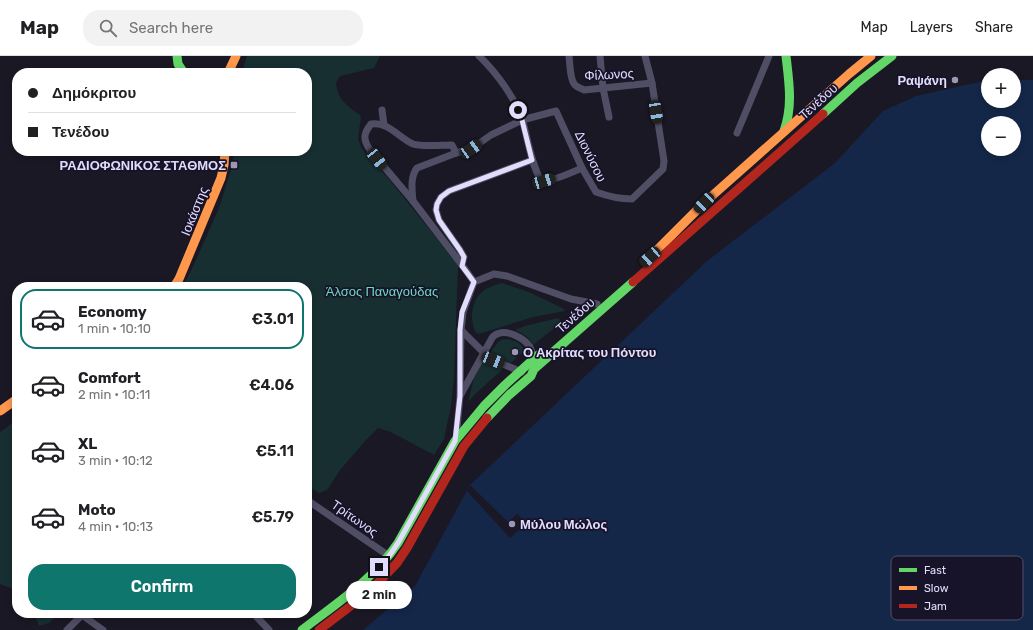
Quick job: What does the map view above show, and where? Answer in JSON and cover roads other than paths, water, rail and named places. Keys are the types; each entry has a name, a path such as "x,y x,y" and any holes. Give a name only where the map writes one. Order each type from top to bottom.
{"main road":[{"path":"177,56 178,64 181,68"},
{"path":"230,68 236,56"},
{"path":"783,133 788,123 791,95 786,56"},
{"name":"Τενέδου","path":"302,630 362,584 389,556 398,543 455,441 486,403 520,371 661,248 704,203 871,56"},
{"name":"Τενέδου","path":"319,630 369,592 397,563 407,548 464,446 484,421 504,400 533,372 857,83 892,56"},
{"path":"791,95 815,121"},
{"name":"Ιοκάστης","path":"177,282 221,178 225,156"},
{"path":"0,411 12,403"}],"street":[{"path":"479,56 510,94 518,110 532,160 541,181 582,168"},
{"name":"Φίλωνος","path":"569,56 573,82 576,87 584,90 652,83"},
{"path":"600,56 603,88 609,117"},
{"path":"645,56 652,83"},
{"path":"737,133 769,56"},
{"name":"Διονύσου","path":"522,120 556,112 582,168 596,192 613,197 632,199 662,169 663,155 652,83"},
{"path":"382,110 384,125"},
{"path":"413,202 413,173 416,168 471,149 490,135 522,120"},
{"path":"456,153 452,145 414,145 384,125 376,123 371,124 364,136 365,143 383,167 413,202 474,282"},
{"path":"462,266 464,257 439,220 436,210 437,204 441,197 449,191 532,160"},
{"path":"455,441 460,396 460,330 462,312 474,282 494,274 507,276 571,299 597,304"},
{"path":"460,330 484,352 493,360 520,371 533,372 531,348 528,344 517,336 504,332 497,334 492,338 484,352 460,396"},
{"name":"Τρίτωνος","path":"312,503 389,556"},
{"path":"67,630 80,618"},
{"path":"89,618 103,630"},
{"path":"258,618 269,630"}],"water":[{"path":"1021,80 1033,80 1033,630 363,630 415,586 470,485 707,261 835,163 883,111 916,96 981,82 981,108 1021,108"}],"place":[{"name":"Ραψάνη","path":"955,80"},
{"name":"ΡΑΔΙΟΦΩΝΙΚΟΣ ΣΤΑΘΜΟΣ","path":"234,165"},
{"name":"Ο Ακρίτας του Πόντου","path":"515,352"},
{"name":"Μύλου Μώλος","path":"512,524"}],"park label":[{"name":"Άλσος Παναγούδας","path":"382,291"}]}
